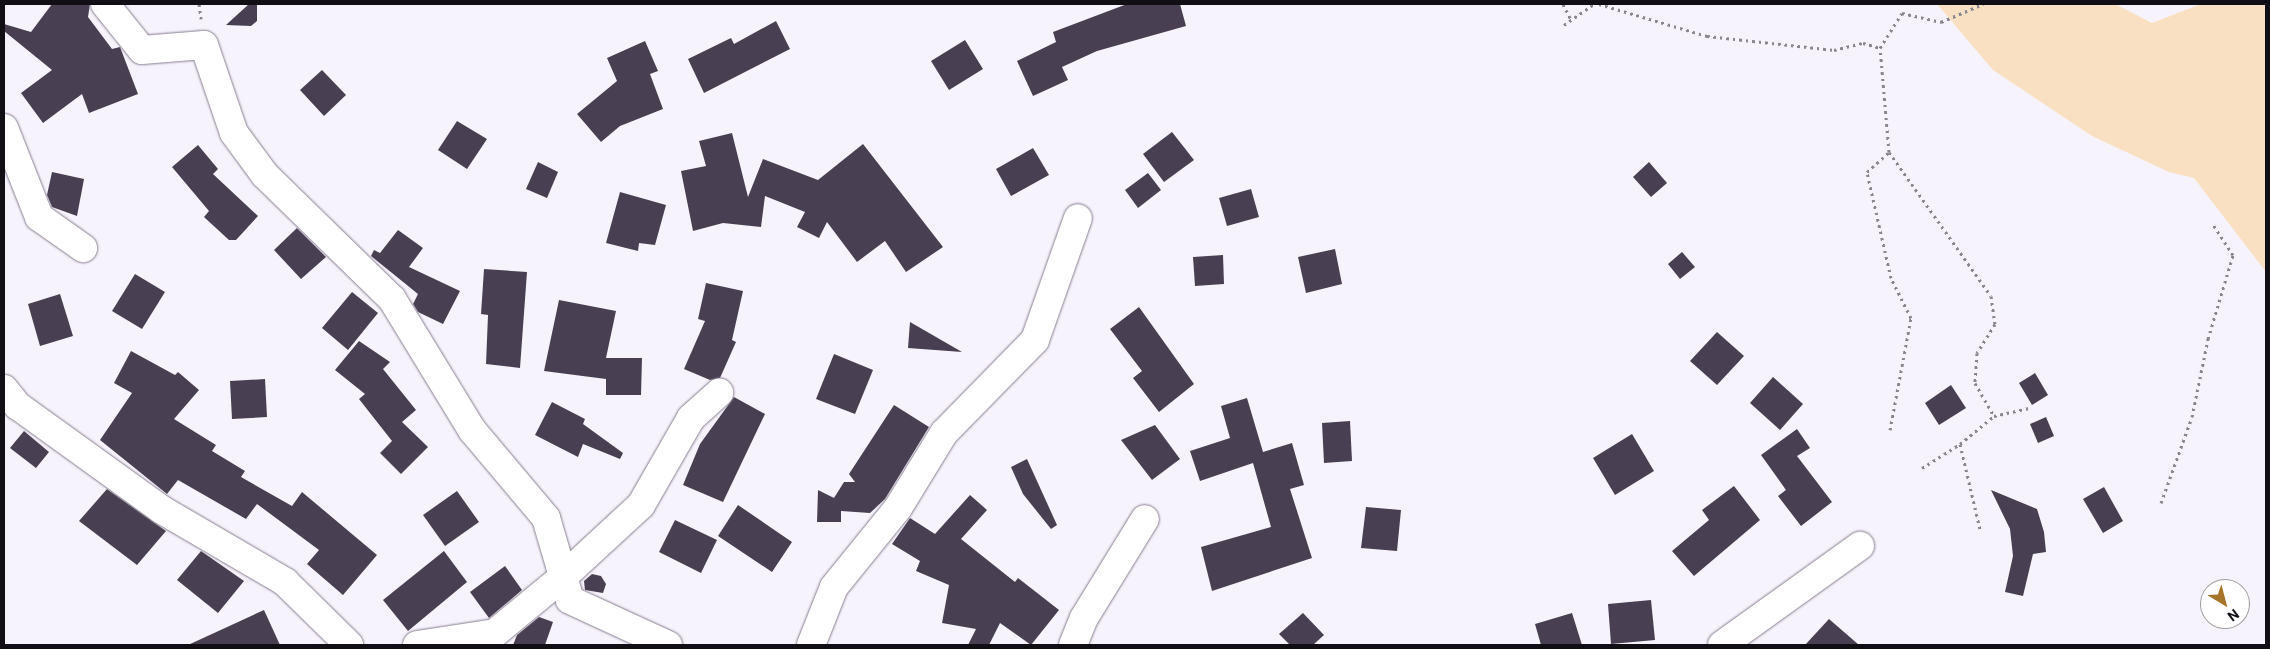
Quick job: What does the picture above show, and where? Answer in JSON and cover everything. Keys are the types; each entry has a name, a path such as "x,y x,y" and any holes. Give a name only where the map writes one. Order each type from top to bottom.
{"street":[{"path":"105,4 142,50 204,45 234,133 265,175 392,299 472,430 546,518 570,600 668,645"},
{"path":"4,128 39,217 82,248"},
{"path":"811,645 834,587 898,508 944,433 1035,340 1078,218"},
{"path":"4,389 18,406 162,510 285,582 349,645"},
{"path":"417,645 495,633 563,578 641,505 691,418 719,393"},
{"path":"1073,645 1084,618 1145,519"},
{"path":"1722,645 1860,546"}],"path":[{"path":"1563,4 1571,20"},
{"path":"1564,26 1594,4"},
{"path":"1599,4 1707,36 1834,50 1863,43 1880,48"},
{"path":"1983,4 1941,22 1902,13 1880,48 1889,152 1991,296 1995,324 1978,353 1974,383 1994,416"},
{"path":"1889,152 1867,172 1891,278 1910,318 1890,430"},
{"path":"2161,503 2192,417 2208,339 2233,255 2214,224"},
{"path":"1922,468 1960,444 1994,416 2030,408"},
{"path":"1960,444 1980,529"}],"shaded area":[{"path":"1937,4 2115,4 2152,23 2201,4 2266,4 2266,272 2194,178 2169,172 2092,136 1993,70"}],"building":[{"path":"52,4 90,4 88,17 112,49 120,47 138,94 89,113 82,94 43,123 21,93 52,70 4,31 4,24 31,32"},
{"path":"249,4 257,4 257,21 251,26 226,25"},
{"path":"1127,4 1180,4 1186,26 1097,51 1062,67 1068,80 1033,96 1017,61 1056,42 1053,32"},
{"path":"776,21 790,49 704,93 688,59 731,38 734,44"},
{"path":"965,40 983,69 949,90 931,61"},
{"path":"645,41 658,71 650,74 663,109 620,126 601,142 577,114 617,81 607,58"},
{"path":"322,70 346,95 324,116 300,90"},
{"path":"457,121 487,139 467,169 438,150"},
{"path":"1172,132 1194,160 1164,182 1143,154"},
{"path":"732,133 748,197 763,159 818,180 863,144 943,247 906,272 885,241 857,262 827,222 819,238 797,227 805,212 765,196 761,227 723,223 693,231 681,171 706,166 699,141"},
{"path":"198,145 218,169 213,174 258,216 236,240 229,240 204,217 209,211 172,167"},
{"path":"1033,148 1049,175 1011,196 996,169"},
{"path":"538,162 558,172 547,198 526,189"},
{"path":"1649,162 1667,183 1651,197 1633,177"},
{"path":"52,172 84,179 77,216 52,207 47,195"},
{"path":"1148,173 1161,190 1138,208 1125,190"},
{"path":"1251,189 1259,217 1227,226 1219,198"},
{"path":"620,192 666,205 655,245 639,243 638,251 606,243"},
{"path":"297,228 326,257 301,279 274,250"},
{"path":"398,230 423,248 409,267 460,291 443,324 418,312 413,304 418,294 371,256 374,250 380,253"},
{"path":"1335,249 1342,284 1306,293 1298,257"},
{"path":"1682,252 1695,267 1680,279 1668,264"},
{"path":"1223,255 1224,284 1195,286 1193,257"},
{"path":"484,269 527,272 520,368 486,364 488,315 481,314"},
{"path":"135,274 165,292 142,329 112,311"},
{"path":"706,283 743,291 732,340 736,342 720,378 710,380 684,369 705,321 698,319"},
{"path":"352,292 378,313 348,350 322,328"},
{"path":"60,294 73,336 40,346 28,304"},
{"path":"559,300 616,311 606,358 642,358 641,395 606,395 606,379 544,371"},
{"path":"1139,307 1194,384 1159,412 1133,378 1142,371 1110,329"},
{"path":"910,322 962,352 908,348"},
{"path":"1717,332 1744,356 1717,385 1690,361"},
{"path":"359,341 390,362 383,369 416,410 402,422 428,447 401,474 380,453 392,441 359,399 365,394 335,370"},
{"path":"131,351 175,375 178,372 199,390 174,419 216,445 212,451 245,471 241,477 292,506 302,492 377,555 343,595 307,564 319,550 257,504 246,519 178,480 167,494 100,440 132,393 114,383"},
{"path":"834,354 873,370 855,414 816,399"},
{"path":"2035,373 2048,395 2032,405 2019,383"},
{"path":"1773,377 1803,404 1780,430 1750,403"},
{"path":"265,379 267,417 232,419 230,381"},
{"path":"1951,385 1966,408 1939,425 1925,403"},
{"path":"734,397 765,414 723,502 683,485 700,444"},
{"path":"1247,398 1263,452 1292,443 1304,485 1290,489 1312,558 1212,591 1201,547 1271,527 1253,463 1200,481 1190,451 1230,438 1221,406"},
{"path":"552,402 585,419 583,424 623,453 620,459 583,444 578,457 535,435"},
{"path":"894,405 929,427 885,499 870,513 841,511 841,522 817,522 818,490 834,498 844,482 855,482 849,474"},
{"path":"2046,417 2054,436 2038,443 2030,424"},
{"path":"1350,421 1352,461 1324,463 1322,423"},
{"path":"1155,425 1180,459 1152,480 1121,440"},
{"path":"1797,429 1810,448 1797,456 1832,502 1801,526 1778,496 1786,490 1761,455"},
{"path":"24,431 49,452 36,468 10,448"},
{"path":"1632,434 1654,471 1615,495 1593,458"},
{"path":"1027,459 1057,525 1051,529 1023,494 1011,467"},
{"path":"1734,486 1760,520 1694,576 1672,551 1709,520 1702,510"},
{"path":"2104,487 2123,521 2103,533 2083,499"},
{"path":"107,489 166,531 137,565 79,521"},
{"path":"1991,490 2037,509 2044,532 2046,552 2033,554 2023,596 2005,592 2013,556 2010,529"},
{"path":"457,491 479,522 445,546 423,515"},
{"path":"970,495 987,510 961,539 1015,582 1018,578 1059,610 1031,645 1000,623 989,645 968,645 976,629 942,623 949,585 916,571 920,561 892,544 910,518 935,534"},
{"path":"738,505 792,542 772,572 718,536"},
{"path":"1366,507 1401,510 1397,551 1361,548"},
{"path":"675,520 717,540 701,573 659,552"},
{"path":"201,551 244,581 218,613 177,580"},
{"path":"444,551 467,582 408,631 383,600"},
{"path":"505,566 522,590 489,618 470,592"},
{"path":"592,574 601,576 606,584 603,593 585,590 584,581"},
{"path":"1651,600 1655,640 1611,644 1608,604"},
{"path":"264,610 280,645 188,645"},
{"path":"1303,613 1324,635 1313,645 1290,645 1279,634"},
{"path":"1572,613 1582,645 1541,645 1535,624"},
{"path":"539,617 553,622 545,645 513,645 517,635"},
{"path":"1829,619 1859,645 1805,645"}]}
